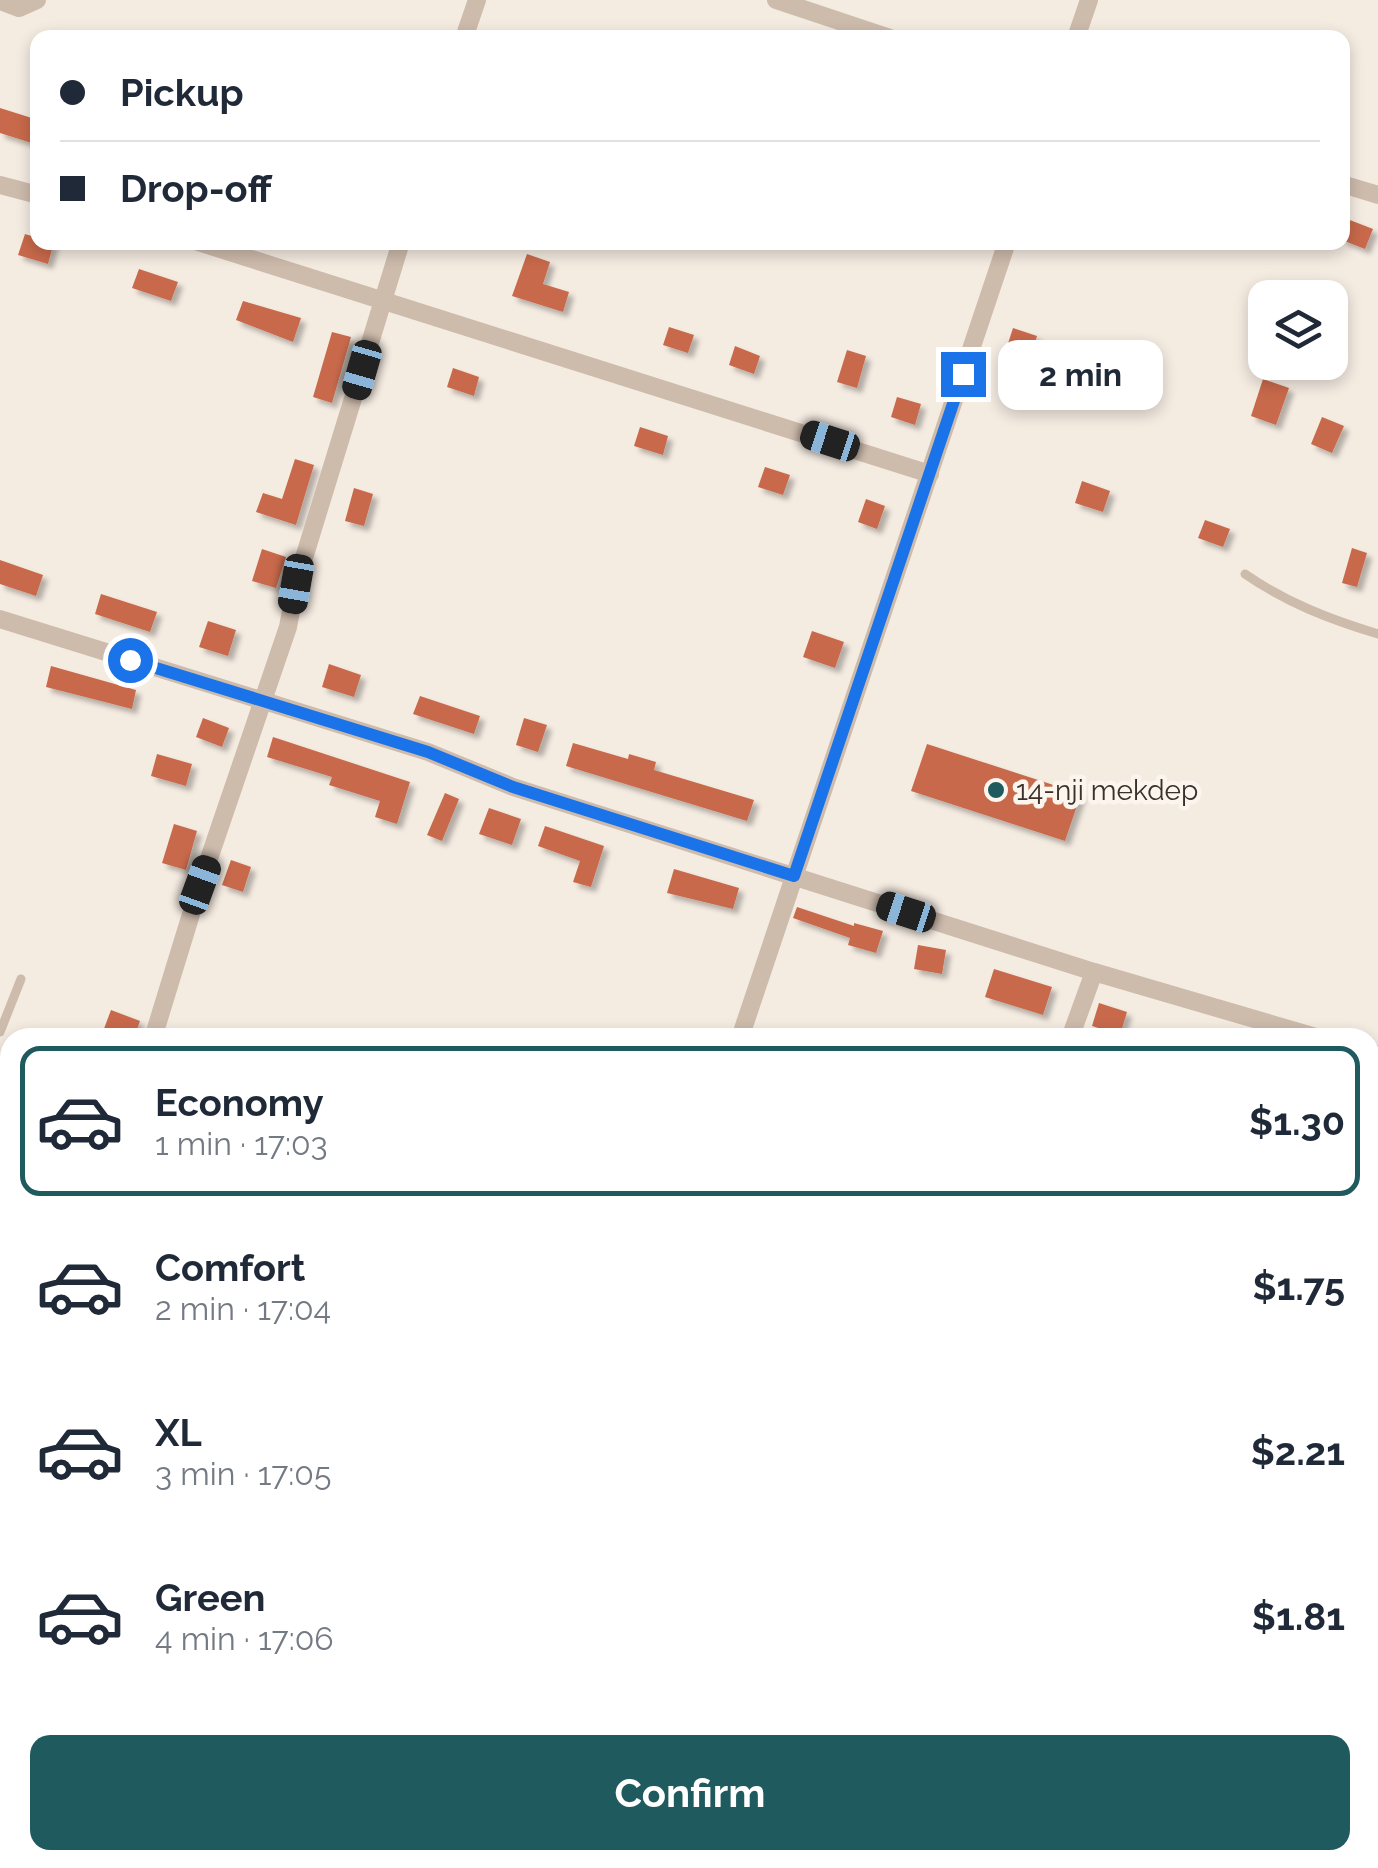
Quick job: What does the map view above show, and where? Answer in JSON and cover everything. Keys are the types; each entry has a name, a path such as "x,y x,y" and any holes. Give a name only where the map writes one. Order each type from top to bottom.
{"street":[{"path":"0,1 19,8 36,0"},
{"path":"467,30 477,0"},
{"path":"776,0 866,30"},
{"path":"1079,30 1090,0"},
{"path":"0,185 30,193"},
{"path":"1350,186 1377,192"},
{"path":"223,250 930,474"},
{"path":"156,1028 200,885 288,628 296,584 399,250"},
{"path":"743,1028 1004,250"},
{"path":"0,619 428,752 513,787 1094,972 1285,1028"},
{"path":"1074,1028 1094,972"}],"lane":[{"path":"1245,574 1278,597 1314,614 1378,634"},
{"path":"2,1028 22,979"}],"building":[{"path":"0,108 30,117 30,142 0,133"},
{"path":"1350,220 1373,229 1365,249 1350,243"},
{"path":"25,234 30,236 30,250 52,250 48,264 18,255"},
{"path":"527,254 550,262 543,284 569,292 563,312 512,296"},
{"path":"139,269 178,282 171,301 132,288"},
{"path":"243,301 301,318 293,342 236,320"},
{"path":"669,327 694,335 688,353 663,345"},
{"path":"1013,328 1037,336 1028,364 1004,356"},
{"path":"332,332 351,337 332,403 313,397"},
{"path":"735,346 760,356 754,374 729,365"},
{"path":"847,350 866,356 857,388 837,382"},
{"path":"453,368 479,377 474,396 447,387"},
{"path":"1263,380 1289,388 1276,425 1251,416"},
{"path":"897,397 921,404 915,425 891,417"},
{"path":"1322,417 1344,426 1332,453 1311,444"},
{"path":"640,427 668,436 663,455 634,446"},
{"path":"295,459 314,465 296,525 256,512 263,493 282,499"},
{"path":"765,467 790,475 783,495 758,487"},
{"path":"1082,481 1110,491 1103,512 1075,503"},
{"path":"354,488 373,494 364,526 345,521"},
{"path":"866,499 885,506 877,529 858,522"},
{"path":"1205,520 1230,529 1223,547 1198,538"},
{"path":"1352,548 1367,553 1357,587 1342,583"},
{"path":"262,549 286,557 276,588 252,581"},
{"path":"0,560 43,575 36,596 0,584"},
{"path":"101,594 157,612 150,632 95,614"},
{"path":"208,621 236,630 228,656 199,647"},
{"path":"812,631 844,642 835,668 803,657"},
{"path":"329,664 361,675 354,697 322,687"},
{"path":"51,666 136,690 132,709 46,687"},
{"path":"420,696 480,716 474,734 413,714"},
{"path":"203,718 229,728 222,747 196,737"},
{"path":"524,718 547,725 538,752 516,745"},
{"path":"273,737 410,782 397,824 375,817 380,801 329,785 332,777 267,757"},
{"path":"573,743 628,759 629,754 656,762 654,770 754,800 747,821 566,766"},
{"path":"927,744 1081,794 1065,841 911,791"},
{"path":"157,754 192,764 186,786 151,776"},
{"path":"445,793 459,799 442,841 427,835"},
{"path":"489,808 521,819 512,845 479,834"},
{"path":"174,824 197,831 186,870 162,863"},
{"path":"545,826 604,846 591,887 573,882 580,861 538,846"},
{"path":"231,860 251,867 243,892 222,885"},
{"path":"674,869 739,888 733,909 667,893"},
{"path":"797,907 883,931 876,953 848,945 850,938 793,918"},
{"path":"918,945 946,950 942,974 914,969"},
{"path":"994,969 1052,987 1043,1015 985,997"},
{"path":"1099,1003 1127,1012 1122,1028 1092,1026"},
{"path":"111,1010 140,1021 138,1028 104,1028"}],"place":[{"name":"14-nji mekdep","path":"996,790"}],"route":[{"path":"130,660 428,752 513,787 794,876 963,374"}]}
